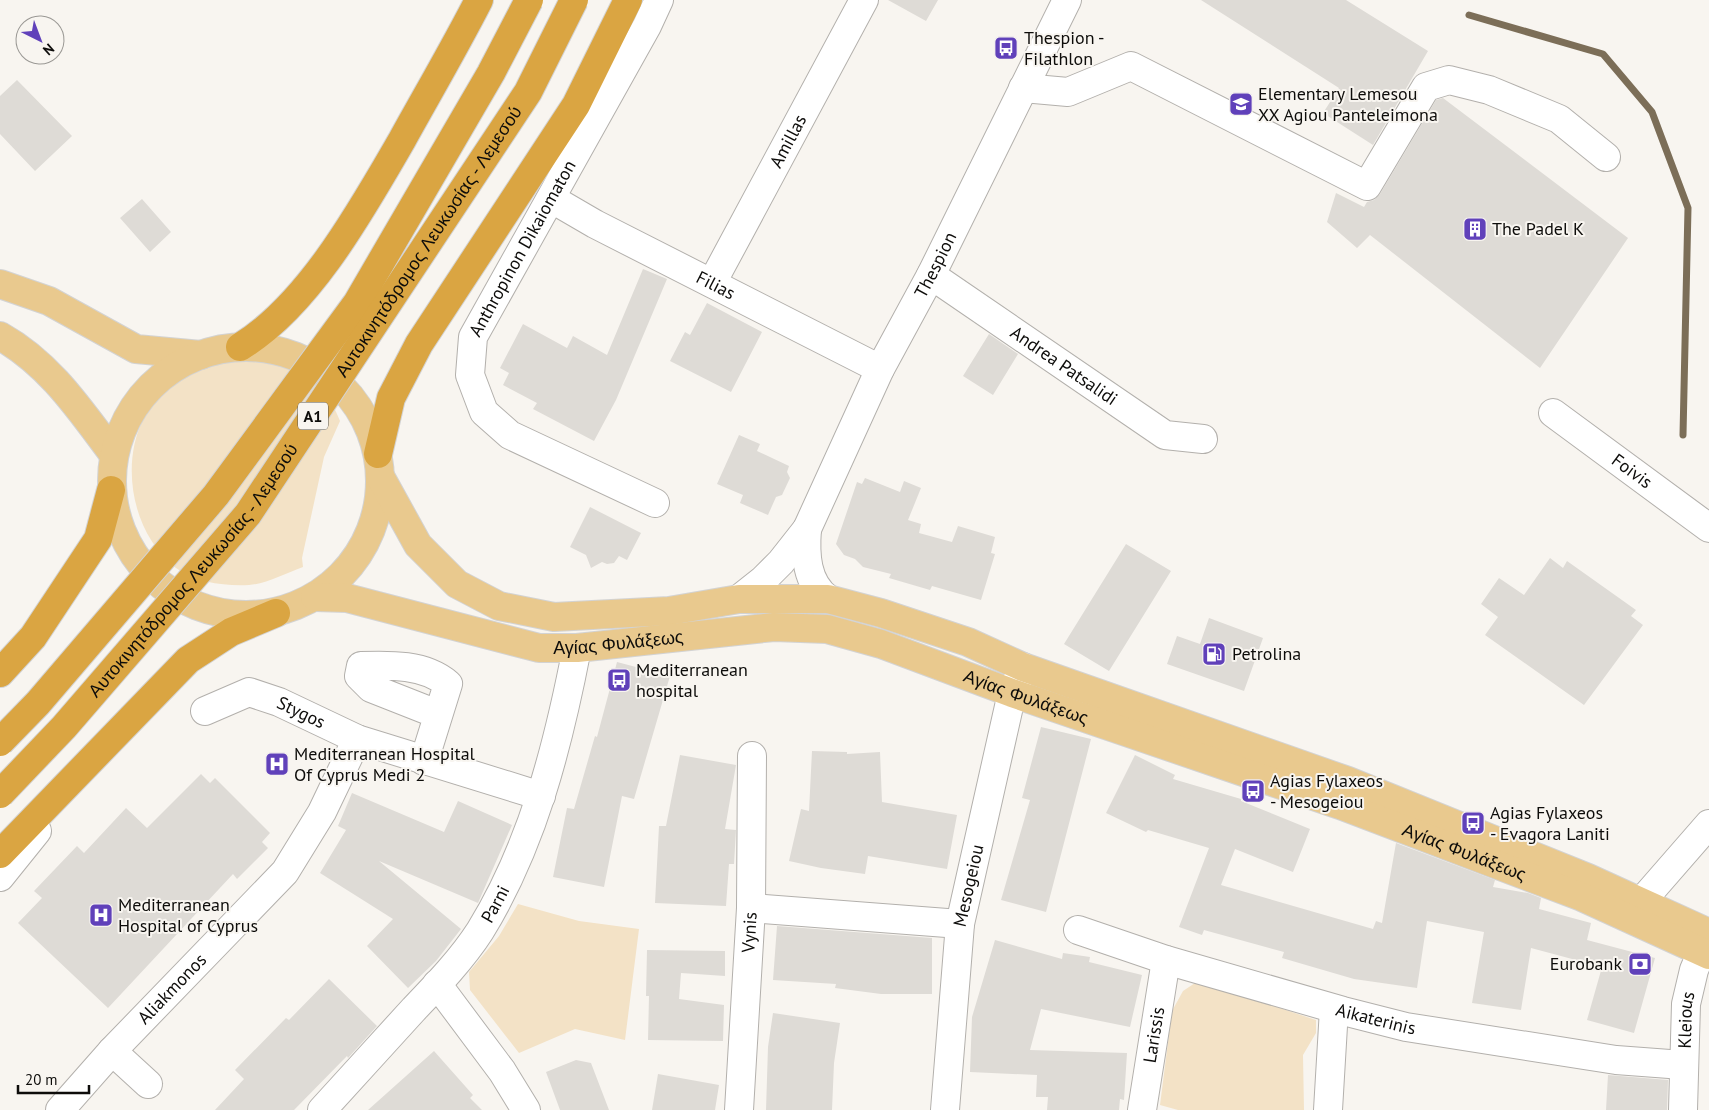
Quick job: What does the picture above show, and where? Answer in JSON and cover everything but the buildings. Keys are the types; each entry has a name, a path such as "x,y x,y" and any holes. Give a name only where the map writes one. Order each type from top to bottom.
{"highway":[{"path":"240,347 262,334 301,293 358,215 479,0"},
{"name":"Αυτοκινητόδρομος Λευκωσίας - Λεμεσού","path":"0,742 38,703 216,495 357,303 490,73 529,0"},
{"name":"Αυτοκινητόδρομος Λευκωσίας - Λεμεσού","path":"0,794 64,727 248,514 528,92 574,0"},
{"path":"379,466 391,398 420,344 576,105 628,0"},
{"path":"0,673 33,637 98,539 111,490"},
{"path":"0,854 188,660 231,632 276,613"}],"main road":[{"path":"0,284 49,301 136,349 201,355"},
{"path":"0,336 20,347 57,380 114,454"},
{"name":"Αγίας Φυλάξεως","path":"201,355 240,347 276,350 310,362 339,384 364,416 379,466 418,545 457,584 500,606 554,617 669,611 739,598 828,599 908,621 968,642 1022,667 1348,781 1588,878 1641,902 1707,944"},
{"path":"201,355 170,370 144,393 125,422 114,454 111,490 123,538 149,576 186,603 230,616 276,613 315,597 351,566 374,524 379,466"},
{"name":"Αγίας Φυλάξεως","path":"315,597 347,598 539,648 577,648 717,635 774,627 827,629 881,644 1012,693 1349,808 1707,944"}],"street":[{"name":"Anthropinon Dikaiomaton","path":"655,503 510,435 484,412 470,375 473,337 552,199 647,26 659,0"},
{"name":"Amillas","path":"712,283 864,0"},
{"name":"Thespion","path":"739,598 763,580 781,562 807,529 880,369 931,275 1067,0"},
{"path":"1023,88 1068,92 1131,66 1367,186 1426,87 1449,80 1489,90 1560,119 1606,157"},
{"name":"Filias","path":"552,199 595,224 880,369"},
{"name":"Andrea Patsalidi","path":"931,275 1165,435 1203,439"},
{"name":"Foivis","path":"1553,413 1709,528"},
{"name":"Thespion","path":"807,529 805,552 809,572 819,593 828,599"},
{"name":"Parni","path":"322,1110 437,984 484,924 522,849 541,796 567,703 577,648"},
{"name":"Mesogeiou","path":"945,1110 960,924 1012,693 1022,667"},
{"name":"Stygos","path":"205,711 249,692 279,702 358,739 541,796"},
{"path":"424,761 437,714"},
{"name":"Aliakmonos","path":"60,1110 112,1051 285,872 322,812 358,739"},
{"name":"Vynis","path":"739,1110 751,908 752,756"},
{"path":"0,877 95,757"},
{"path":"1641,902 1709,824"},
{"path":"751,908 960,924"},
{"name":"Aikaterinis","path":"1078,930 1166,960 1334,1009 1426,1030 1616,1060 1683,1065"},
{"name":"Kleious","path":"1683,1110 1686,1004 1707,944"},
{"name":"Larissis","path":"1142,1110 1166,960"},
{"path":"437,984 502,1071 526,1110"},
{"path":"1328,1110 1334,1009"},
{"path":"112,1051 148,1084"}],"shaded area":[{"path":"236,359 271,363 300,371 322,389 332,403 340,421 324,457 302,558 303,567 269,580 249,585 230,585 201,580 176,568 157,549 143,526 135,499 132,472 134,445 143,419 158,397 179,379 199,369"},
{"path":"518,904 579,921 639,929 625,1040 575,1029 519,1053 470,990 469,972 499,936"},
{"path":"1198,981 1316,1020 1316,1033 1303,1055 1304,1110 1178,1110 1160,1105 1172,1011 1183,991"}],"waterway":[{"path":"1469,15 1603,54 1652,112 1688,208 1683,435"}],"place":[{"name":"Thespion - Filathlon","path":"1006,48"},
{"name":"Elementary Lemesou XX Agiou Panteleimona","path":"1241,104"},
{"name":"The Padel K","path":"1475,229"},
{"name":"Petrolina","path":"1214,654"},
{"name":"Mediterranean hospital","path":"619,680"},
{"name":"Mediterranean Hospital Of Cyprus Medi 2","path":"277,764"},
{"name":"Agias Fylaxeos - Mesogeiou","path":"1253,791"},
{"name":"Agias Fylaxeos - Evagora Laniti","path":"1473,823"},
{"name":"Mediterranean Hospital of Cyprus","path":"101,915"},
{"name":"Eurobank","path":"1640,964"}]}
